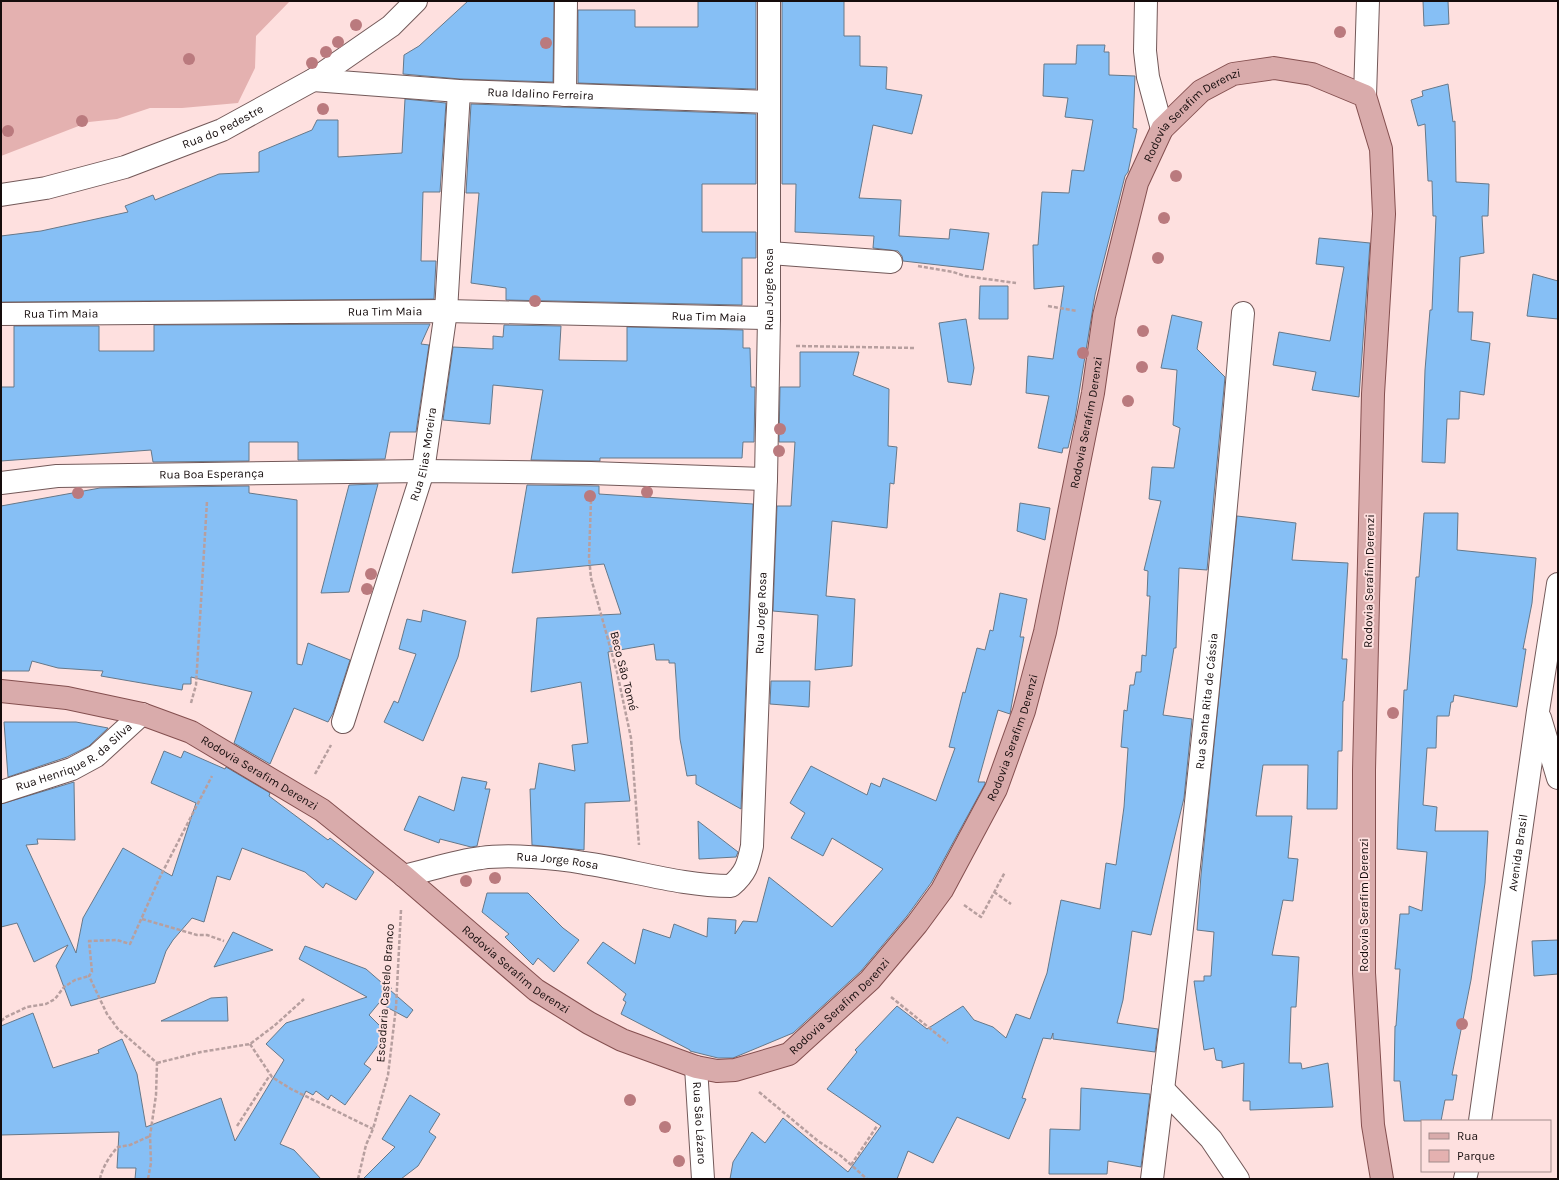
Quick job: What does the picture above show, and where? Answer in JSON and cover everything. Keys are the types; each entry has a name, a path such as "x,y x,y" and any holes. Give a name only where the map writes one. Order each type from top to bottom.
{"main road":[{"name":"Rodovia Serafim Derenzi","path":"1,691 67,698 142,714 191,732 225,751 301,797 352,833 536,990 589,1023 622,1040 696,1067 717,1071 735,1070 789,1054 870,980 942,890 996,788 1024,712 1045,632 1090,409 1104,316 1136,183 1162,129 1201,91 1233,74 1274,68 1312,74 1365,96 1381,149 1384,214 1373,394 1364,770 1364,973 1373,1125 1382,1179"}],"street":[{"name":"Rua do Pedestre","path":"1,195 46,188 126,167 222,130 313,80 391,26 416,1"},
{"path":"565,95 566,1"},
{"name":"Rua Jorge Rosa","path":"404,876 482,857 504,856 584,862 682,882 731,886 743,876 748,865 752,846 766,479 770,253 769,1"},
{"path":"1146,1 1145,51 1148,77 1162,129"},
{"path":"1365,96 1368,1"},
{"name":"Rua Idalino Ferreira","path":"313,80 459,91 769,102"},
{"name":"Rua Elias Moreira","path":"343,722 423,471 446,312 459,91"},
{"path":"770,253 892,262"},
{"name":"Rua Tim Maia","path":"1,314 446,312 769,318"},
{"name":"Rua Santa Rita de Cássia","path":"1152,1179 1194,817 1227,500 1243,313"},
{"path":"423,471 591,473 766,479"},
{"name":"Rua Boa Esperança","path":"1,483 57,476 423,471"},
{"name":"Avenida Brasil","path":"1480,1120 1538,712 1558,584"},
{"path":"1538,712 1558,778"},
{"name":"Rua Henrique R. da Silva","path":"1,792 72,769 96,756 142,714"},
{"name":"Rua São Lázaro","path":"696,1067 703,1179"},
{"path":"1163,1088 1211,1139 1238,1179"}],"path":[{"path":"892,262 953,272 965,276 1016,283"},
{"path":"768,346 916,348"},
{"name":"Beco São Tomé","path":"591,473 589,557 591,578 617,672 631,738 641,873"},
{"path":"183,729 196,685 208,475"},
{"path":"301,797 315,775 343,722"},
{"path":"1,1021 27,1007 46,1004 55,999 69,983 89,976 92,972 89,941 117,940 130,944 160,877 225,751"},
{"path":"942,890 980,917 1005,872"},
{"name":"Escadaria Castelo Branco","path":"358,1179 366,1145 373,1129 388,1075 396,1007 401,897 404,876"},
{"path":"994,892 1011,904"},
{"path":"142,919 197,936 207,935 224,941"},
{"path":"89,976 107,1014 118,1029 157,1062"},
{"path":"870,980 948,1043"},
{"path":"157,1062 201,1052 250,1044 274,1026 304,999"},
{"path":"250,1044 270,1075 291,1088 373,1129"},
{"path":"148,1179 150,1162 150,1136 156,1095 157,1062"},
{"path":"735,1070 778,1110 841,1156 867,1179"},
{"path":"237,1126 270,1075"},
{"path":"850,1165 876,1126"},
{"path":"100,1179 101,1172 111,1155 118,1147 130,1145 150,1136"}],"green space":[{"path":"1,1 290,1 256,36 255,68 238,103 182,108 150,108 117,119 89,122 1,156"}],"building":[{"path":"468,1 554,1 553,82 460,79 403,74 404,55 419,46"},
{"path":"698,1 756,1 756,89 578,83 578,10 635,10 635,27 698,27"},
{"path":"782,1 844,1 844,36 860,36 860,66 887,67 886,89 922,95 912,134 873,125 859,198 901,200 899,236 949,239 950,229 989,233 983,270 903,261 902,256 898,251 873,248 874,236 795,232 796,184 782,184"},
{"path":"1423,1 1448,1 1449,24 1424,26"},
{"path":"1077,45 1105,45 1104,52 1109,52 1109,75 1135,76 1133,128 1137,129 1128,172 1125,176 1095,295 1075,418 1068,448 1063,448 1062,453 1038,448 1049,396 1026,393 1028,356 1053,359 1064,286 1034,289 1033,245 1038,245 1042,192 1069,193 1072,170 1084,171 1093,120 1065,117 1068,98 1043,96 1044,64 1076,64"},
{"path":"1448,84 1453,122 1455,121 1456,182 1489,184 1488,216 1482,216 1484,253 1460,257 1458,312 1473,312 1471,340 1490,343 1484,395 1460,391 1459,419 1447,419 1445,463 1422,462 1425,370 1430,310 1432,310 1436,216 1433,216 1432,181 1428,181 1425,124 1418,126 1411,100 1423,96 1422,91"},
{"path":"405,99 446,103 440,192 423,192 421,261 436,261 434,299 1,302 1,236 41,231 128,212 125,206 153,195 155,200 219,174 259,172 259,152 312,130 317,120 338,120 338,157 402,153"},
{"path":"471,104 756,114 756,184 702,184 702,232 756,232 756,258 742,258 742,305 506,300 506,288 471,283 479,193 466,193"},
{"path":"1319,238 1370,243 1359,397 1312,390 1316,372 1273,365 1279,332 1330,341 1344,267 1316,264"},
{"path":"1533,274 1558,281 1558,319 1527,316"},
{"path":"980,286 1008,286 1008,319 979,319"},
{"path":"1172,315 1202,322 1197,349 1225,377 1207,570 1179,568 1176,648 1174,648 1163,715 1192,719 1184,798 1151,935 1132,931 1123,1000 1117,1023 1158,1029 1155,1052 1053,1039 1053,1033 1051,1039 1043,1038 1022,1098 1026,1099 1009,1139 957,1117 933,1163 908,1151 897,1179 730,1179 733,1162 752,1132 765,1143 783,1118 848,1172 881,1126 827,1089 857,1052 855,1050 897,1006 927,1029 963,1006 974,1020 993,1027 1006,1038 1016,1014 1030,1019 1047,973 1061,900 1100,909 1106,863 1116,865 1124,807 1128,748 1121,747 1124,710 1127,711 1130,685 1134,685 1136,672 1141,672 1142,655 1146,656 1150,596 1147,596 1148,571 1144,570 1161,501 1149,499 1152,467 1174,468 1180,428 1173,425 1177,370 1161,368"},
{"path":"966,319 974,368 971,385 948,382 939,323"},
{"path":"430,324 421,344 429,345 416,432 390,432 385,459 298,460 298,442 249,442 249,461 153,462 151,450 1,461 1,387 14,387 14,326 99,326 99,351 154,351 154,325"},
{"path":"504,325 561,326 559,360 627,361 627,327 743,330 743,348 750,348 751,387 755,387 754,442 743,442 742,458 600,458 600,461 531,460 543,390 493,385 490,424 443,420 453,347 493,349 493,336 503,337"},
{"path":"800,352 859,352 853,375 889,389 888,446 897,447 894,484 890,483 887,528 832,521 826,596 855,599 852,666 815,670 818,615 773,611 777,506 791,506 795,442 779,442 780,387 800,387"},
{"path":"378,484 349,592 321,593 349,485"},
{"path":"527,485 599,486 599,494 753,504 741,809 696,784 696,775 687,776 680,739 675,663 669,663 669,660 656,660 654,644 608,652 630,801 585,803 584,850 532,845 530,789 535,789 539,763 575,771 572,745 588,743 581,682 531,692 537,618 621,614 604,564 512,573"},
{"path":"249,486 249,493 297,500 297,664 302,665 308,643 350,660 333,713 328,722 294,708 270,764 234,743 252,692 191,677 191,684 183,684 182,690 101,676 103,671 58,668 32,661 29,671 1,671 1,506 100,488"},
{"path":"1020,503 1050,508 1045,540 1017,531"},
{"path":"1424,513 1458,513 1457,550 1536,558 1532,603 1523,649 1526,649 1517,707 1454,695 1453,702 1451,702 1449,716 1437,716 1436,748 1427,748 1423,805 1437,807 1435,831 1488,831 1485,883 1471,980 1452,1075 1457,1075 1453,1100 1445,1100 1441,1120 1404,1121 1400,1081 1394,1081 1395,1026 1400,969 1395,969 1400,914 1409,914 1409,906 1422,911 1427,852 1397,849 1404,690 1407,690 1416,577 1419,577"},
{"path":"1237,516 1296,523 1292,560 1348,563 1342,659 1347,659 1343,701 1342,751 1338,751 1337,809 1307,809 1308,765 1263,765 1256,816 1292,816 1288,858 1298,859 1293,901 1283,900 1272,955 1299,957 1296,1007 1291,1007 1289,1063 1301,1063 1302,1069 1328,1063 1333,1107 1250,1110 1250,1101 1243,1101 1244,1063 1222,1068 1222,1061 1216,1060 1214,1048 1204,1050 1194,981 1204,981 1204,976 1211,976 1214,932 1197,930 1201,875"},
{"path":"1000,593 1027,599 1020,637 1024,637 1010,714 998,710 978,782 985,782 985,784 931,883 907,916 861,971 793,1033 733,1058 718,1058 690,1051 621,1014 626,1002 623,1000 626,994 587,963 603,942 635,964 643,929 670,938 674,924 707,937 708,918 736,920 735,934 743,921 757,922 769,877 832,927 883,869 832,838 823,856 791,838 805,813 790,803 811,766 867,795 871,783 880,787 883,778 936,801 955,748 949,747 963,692 965,693 977,648 985,650 990,630 993,631"},
{"path":"423,610 466,621 458,657 423,741 384,722 394,701 398,703 416,654 399,649 407,619 421,622"},
{"path":"771,681 810,681 809,707 770,704"},
{"path":"4,722 76,722 108,728 89,746 67,757 8,777"},
{"path":"164,751 181,758 184,751 225,769 226,767 270,793 269,796 328,840 330,838 374,872 356,900 326,883 323,888 305,872 242,848 230,880 217,876 204,922 192,918 173,940 166,951 155,983 71,1006 56,966 68,945 34,962 17,923 1,927 1,804 74,782 75,840 37,839 38,844 26,845 76,953 83,918 123,848 172,876 196,803 151,783"},
{"path":"462,777 487,782 485,789 490,789 477,846 471,847 440,839 439,843 404,830 419,796 454,811"},
{"path":"698,821 738,852 736,857 699,859"},
{"path":"487,893 528,893 563,928 579,940 554,972 538,958 533,965 505,937 509,934 482,912"},
{"path":"233,932 273,950 214,967"},
{"path":"1558,940 1558,974 1534,976 1532,941"},
{"path":"305,946 366,969 389,989 392,988 390,990 413,1010 407,1018 379,1003 369,1015 387,1033 364,1064 371,1069 345,1105 331,1095 328,1100 316,1091 313,1095 306,1091 280,1144 294,1150 321,1179 135,1179 136,1168 117,1168 119,1132 1,1135 1,1026 33,1013 53,1068 99,1053 98,1050 122,1039 137,1074 146,1127 221,1098 235,1141 284,1060 266,1044 286,1023 367,997 299,959"},
{"path":"227,997 228,1021 161,1021 211,998"},
{"path":"1081,1088 1150,1094 1141,1167 1108,1161 1107,1174 1049,1174 1050,1129 1080,1130"},
{"path":"410,1095 440,1114 429,1132 436,1137 418,1166 401,1179 363,1179 395,1147 382,1139"}]}
